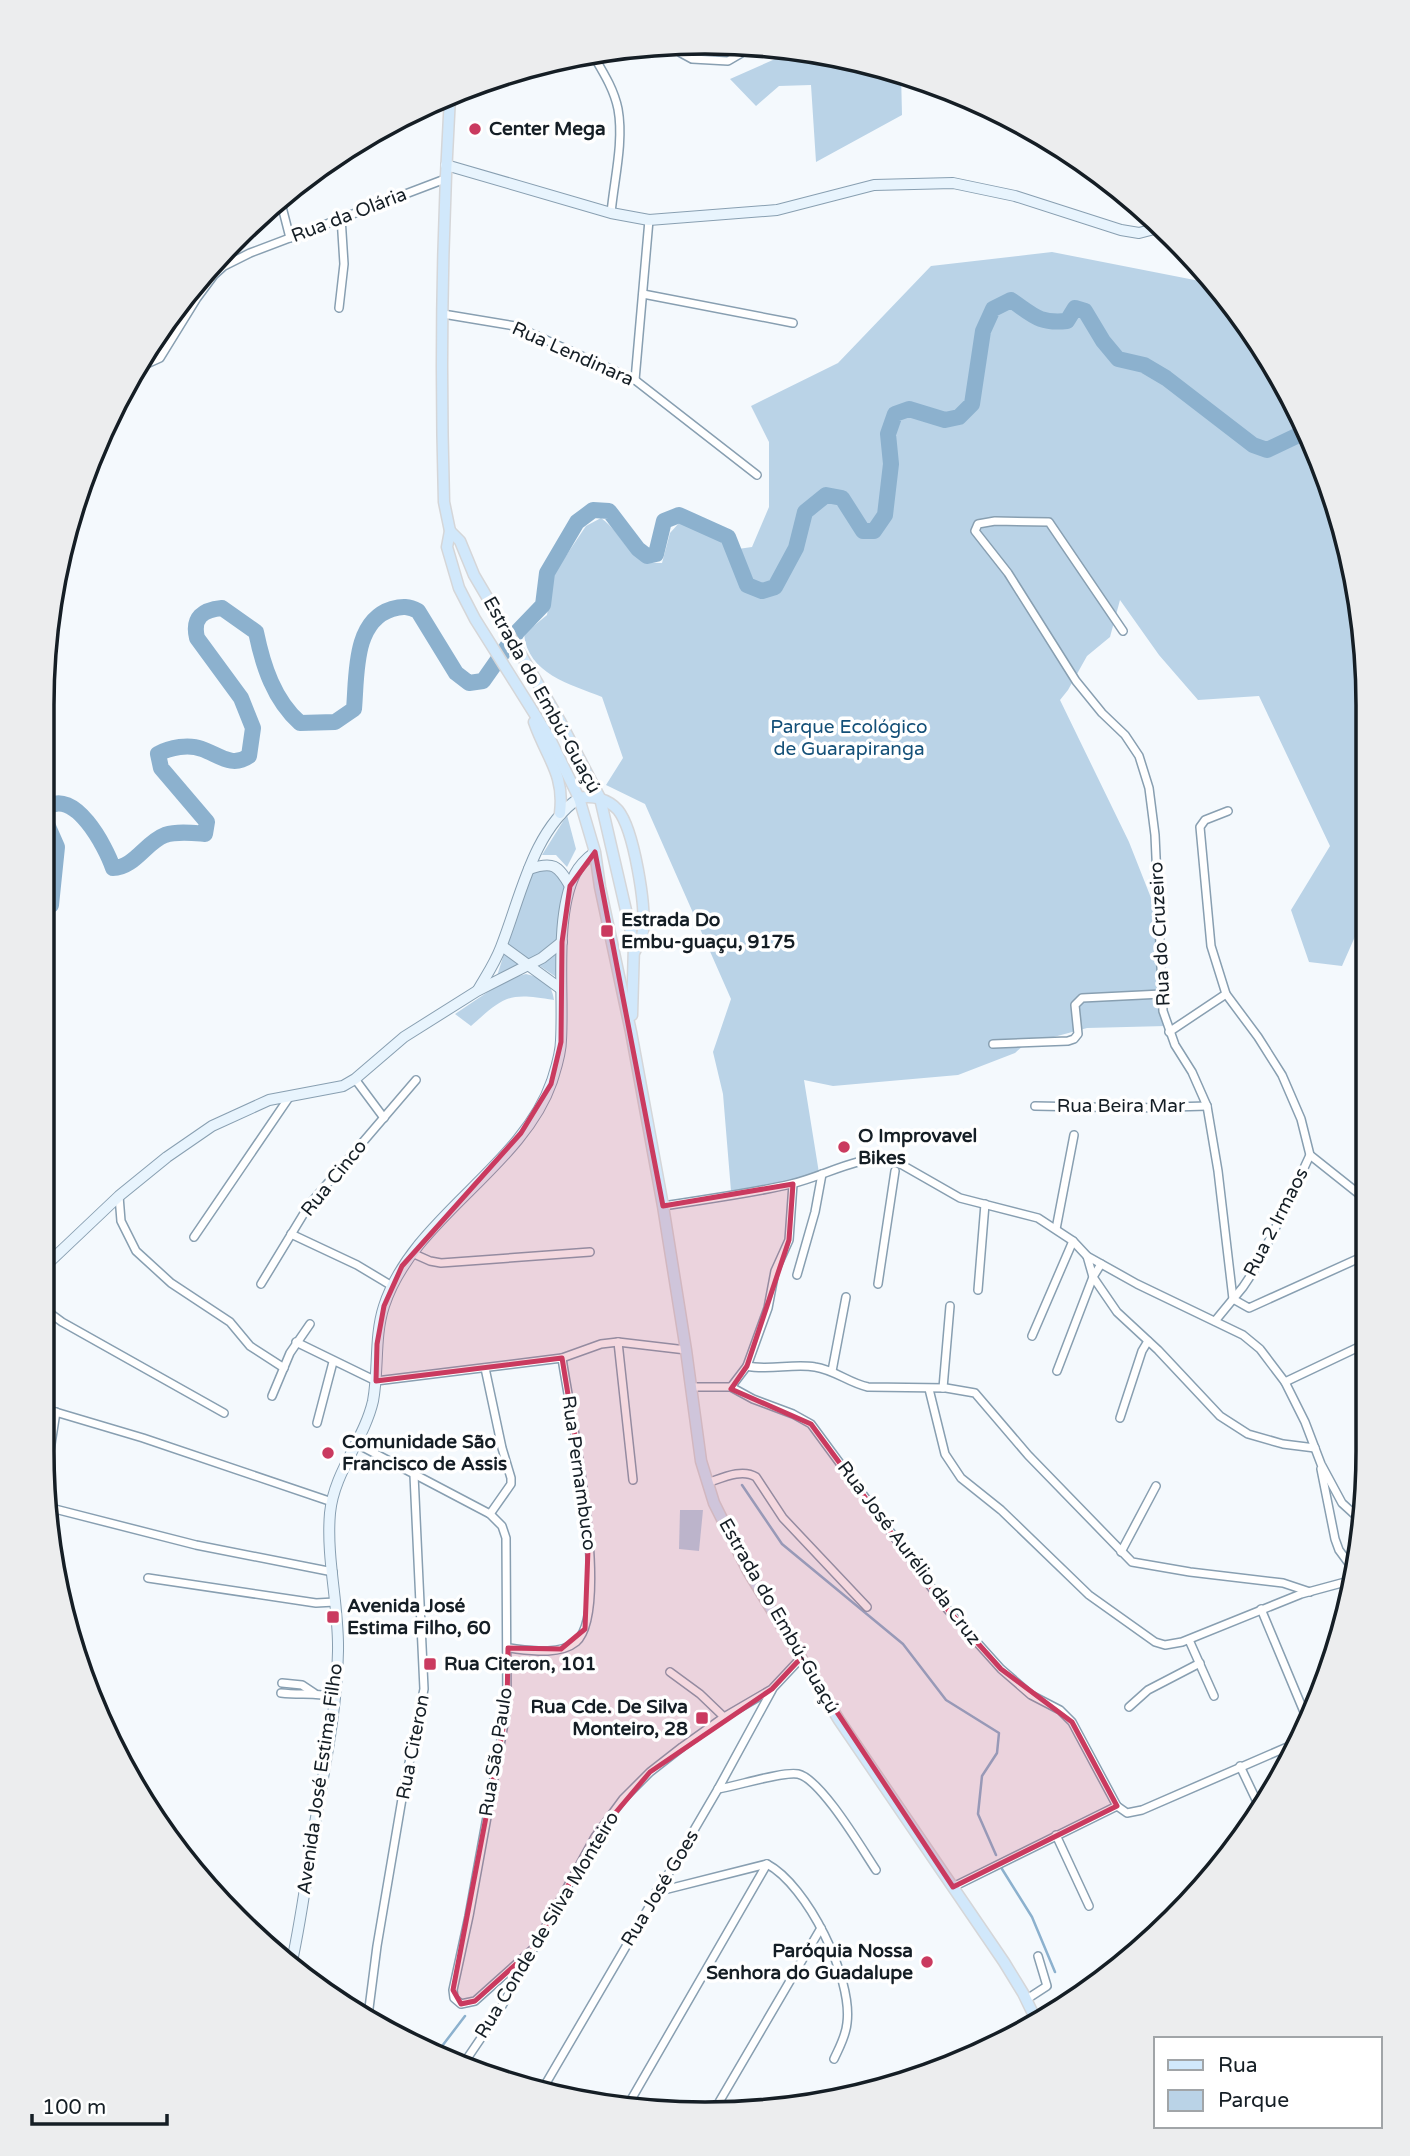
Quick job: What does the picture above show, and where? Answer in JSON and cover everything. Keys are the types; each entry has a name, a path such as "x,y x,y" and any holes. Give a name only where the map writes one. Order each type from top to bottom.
{"main road":[{"name":"Estrada do Embú-Guaçú","path":"451,106 454,165 445,180 443,314 444,489 450,531 447,547 459,588 475,620 549,737 579,798 595,852 663,1206 701,1461 707,1483 721,1520 748,1571 839,1720 953,1887 1027,1999 1033,2013"},
{"name":"Estrada do Embú-Guaçú","path":"450,531 460,541 474,575 540,684 600,799 612,842 635,952 631,1032"},
{"path":"530,706 535,726 562,788 561,813"},
{"path":"579,798 600,799 619,812 635,858 643,903 643,930 635,952"},
{"path":"595,852 612,842"}],"street":[{"path":"685,55 692,59 728,61 737,56"},
{"path":"598,64 612,90 620,127 611,213"},
{"path":"445,180 454,165 611,213 649,220 777,210 874,185 953,183 1015,196 1121,230 1139,233 1150,231"},
{"name":"Rua da Olária","path":"228,263 445,180"},
{"path":"283,210 290,238"},
{"path":"340,308 344,264 341,218"},
{"path":"635,380 649,220"},
{"path":"643,295 793,323"},
{"name":"Rua da Olária","path":"153,361 160,358 194,303"},
{"name":"Rua Lendinara","path":"443,314 515,326 635,380 757,475"},
{"name":"Rua do Cruzeiro","path":"1123,631 1049,523 995,521 978,524 975,531 1008,573 1076,681 1102,713 1125,735 1139,756 1149,788 1155,845 1163,1011 1169,1032 1207,1105 1217,1163 1233,1299"},
{"path":"477,991 502,946 529,869 561,813 579,798"},
{"path":"1228,811 1205,820 1200,827 1211,946 1226,994 1282,1075 1301,1119 1310,1155 1356,1192"},
{"name":"Avenida José Estima Filho","path":"293,1954 336,1697 338,1649 330,1526 332,1502 337,1484 368,1420 376,1381 379,1328 392,1286 412,1253 514,1142 542,1103 559,1056 561,1042 562,942 570,886 576,871 595,852"},
{"path":"529,869 553,865 562,872 570,886"},
{"path":"54,1258 119,1196 167,1157 212,1126 269,1100 330,1090 355,1079 404,1037 477,991 551,952 562,942"},
{"path":"502,946 561,989"},
{"path":"993,1044 1074,1039 1078,1034 1076,1005 1082,998 1162,994"},
{"path":"1169,1032 1226,994"},
{"path":"355,1079 384,1118"},
{"name":"Rua Cinco","path":"261,1284 309,1205 416,1080"},
{"path":"194,1237 290,1096"},
{"name":"Rua Beira Mar","path":"1035,1106 1137,1108 1207,1105"},
{"path":"1056,1229 1074,1135"},
{"name":"Rua 2 Irmaos","path":"1215,1321 1253,1272 1310,1155"},
{"path":"663,1206 793,1184 863,1160 877,1158 960,1198 1038,1218 1073,1241 1087,1256 1137,1284 1243,1335 1260,1349 1295,1399 1321,1464 1342,1503 1352,1512"},
{"path":"878,1284 896,1166"},
{"path":"797,1275 816,1212 822,1174"},
{"path":"731,1387 747,1366 768,1308 775,1271 789,1240 793,1184"},
{"path":"119,1196 121,1221 136,1251 172,1283 230,1322 250,1346 285,1368"},
{"path":"978,1290 985,1203"},
{"path":"291,1234 357,1265 392,1286"},
{"path":"1032,1336 1073,1241"},
{"path":"412,1253 441,1263 590,1252"},
{"path":"1087,1256 1093,1277 1117,1312 1220,1416 1248,1434 1315,1448"},
{"path":"1233,1299 1249,1308 1356,1260"},
{"path":"1057,1371 1093,1277 1101,1264"},
{"path":"832,1371 846,1297"},
{"path":"943,1388 950,1306"},
{"path":"54,1316 224,1413"},
{"path":"272,1396 296,1342 310,1324"},
{"path":"1120,1418 1142,1351 1148,1341"},
{"path":"296,1342 376,1381 562,1358 601,1344 618,1342 686,1350"},
{"path":"618,1342 633,1480"},
{"path":"1285,1382 1356,1348"},
{"name":"Rua Pernambuco","path":"508,1648 561,1649 576,1642 585,1629 590,1578 589,1523 562,1358"},
{"path":"317,1423 333,1362"},
{"path":"747,1366 805,1366 832,1371 856,1385 943,1388 978,1395 1028,1455 1134,1563 1283,1583 1310,1592"},
{"path":"357,1444 490,1514 511,1484 511,1478 485,1368"},
{"name":"Rua José Aurélio da Cruz","path":"691,1387 731,1387 811,1424 867,1504 955,1619 1001,1669 1031,1695 1060,1710 1072,1721 1117,1807"},
{"path":"929,1389 945,1454 961,1478 1002,1511 1089,1595 1131,1627 1162,1644 1189,1640 1261,1609 1342,1583"},
{"path":"54,1425 56,1412 143,1438 332,1502"},
{"path":"1321,1464 1335,1539 1346,1559"},
{"path":"707,1483 750,1473 756,1476 783,1518 867,1607"},
{"name":"Rua Citeron","path":"370,2009 377,1946 424,1689 414,1475"},
{"path":"1121,1552 1156,1486"},
{"path":"57,1510 196,1545 333,1572"},
{"name":"Rua São Paulo","path":"490,1514 502,1527 506,1538 507,1707 470,1916 453,1990 454,1998 461,2004 475,2001 533,1950"},
{"path":"148,1578 316,1603 335,1602"},
{"path":"1261,1609 1302,1708"},
{"path":"1189,1640 1214,1696"},
{"name":"Rua Conde de Silva Monteiro","path":"468,2057 498,2013 595,1837 623,1799 650,1772 724,1717 772,1689 801,1658"},
{"path":"1129,1707 1148,1690 1200,1663"},
{"path":"670,1672 700,1694 724,1717"},
{"path":"282,1683 302,1685 314,1693"},
{"name":"Rua José Goes","path":"547,2082 718,1790 772,1689"},
{"path":"281,1693 314,1693 336,1697"},
{"path":"953,1887 1117,1807 1127,1813 1142,1810 1284,1748"},
{"path":"1240,1766 1255,1798"},
{"path":"718,1790 788,1774 806,1777 815,1783 830,1802 876,1870"},
{"path":"1056,1835 1089,1906"},
{"path":"656,1892 767,1864"},
{"path":"767,1864 788,1880 821,1928 842,1975 847,2023 834,2059"},
{"path":"633,2097 767,1864"},
{"path":"719,2101 821,1928"},
{"path":"1027,1999 1047,1986 1038,1956"}],"highlighted area":[{"path":"595,852 663,1206 793,1184 789,1240 747,1366 731,1389 811,1424 948,1610 1001,1669 1072,1722 1117,1806 953,1887 801,1658 772,1689 650,1772 595,1837 533,1949 475,2001 461,2004 453,1990 507,1707 508,1648 561,1649 585,1629 589,1523 562,1358 376,1381 377,1344 384,1306 402,1266 521,1133 551,1084 561,1042 562,942 570,886"}],"green space":[{"path":"776,59 832,67 901,85 902,115 816,162 811,85 779,86 756,106 730,79"},
{"name":"Parque Ecológico de Guarapiranga","path":"1052,252 1198,281 1246,343 1289,417 1306,456 1334,537 1343,578 1350,620 1356,705 1356,934 1342,966 1309,962 1291,910 1330,846 1259,696 1198,700 1159,655 1120,600 1110,637 1087,656 1060,700 1129,842 1155,908 1166,1026 1087,1028 1024,1045 1015,1053 958,1075 833,1086 804,1080 819,1173 765,1190 731,1191 723,1094 713,1052 731,999 645,804 606,785 623,758 602,697 564,682 542,668 527,648 524,634 547,615 553,575 586,526 601,518 634,554 651,562 662,563 670,533 679,523 711,534 731,550 752,547 769,507 769,442 751,406 838,363 931,266"},
{"path":"567,815 576,849 567,867 556,855 542,855"},
{"path":"552,866 569,888 562,939 529,964 502,945 528,873"},
{"path":"557,952 556,977 537,964"},
{"path":"504,954 520,964 496,979"},
{"path":"526,974 545,982 551,989 554,1000 526,996 508,999 500,1002 471,1026 455,1014 507,979"},
{"path":"680,1510 703,1510 699,1551 679,1549"}],"waterway":[{"path":"54,804 67,805 78,812 96,834 113,868 127,864 165,835 205,834 207,822 161,768 158,754 174,748 197,747 231,761 249,756 253,728 241,698 197,638 198,620 209,611 222,608 256,632 276,693 300,723 335,722 354,709 357,666 370,625 379,615 399,607 418,611 456,673 469,683 483,681 518,631 543,605 547,573 577,522 593,510 609,511 638,549 647,556 656,554 664,521 679,515 728,537 747,585 762,591 775,587 796,548 805,512 826,495 842,498 863,531 874,531 885,515 891,464 888,434 895,414 909,409 945,420 959,417 972,404 983,331 993,309 1011,300 1043,320 1067,321 1075,308 1085,311 1103,341 1118,359 1144,365 1166,378 1253,445 1267,450 1297,436"},
{"path":"54,840 57,847 54,876"},
{"path":"742,1485 782,1544 903,1644 946,1700 999,1733 997,1753 982,1776 978,1814 996,1855"},
{"path":"1002,1869 1032,1917 1055,1972"},
{"path":"442,2046 465,2016"}],"place":[{"name":"Center Mega","path":"475,129"},
{"name":"Estrada Do Embu-guaçu, 9175","path":"607,931"},
{"name":"O Improvavel Bikes","path":"844,1147"},
{"name":"Comunidade São Francisco de Assis","path":"328,1453"},
{"name":"Avenida José Estima Filho, 60","path":"333,1617"},
{"name":"Rua Citeron, 101","path":"430,1664"},
{"name":"Rua Cde. De Silva Monteiro, 28","path":"702,1718"},
{"name":"Paróquia Nossa Senhora do Guadalupe","path":"927,1962"}]}
